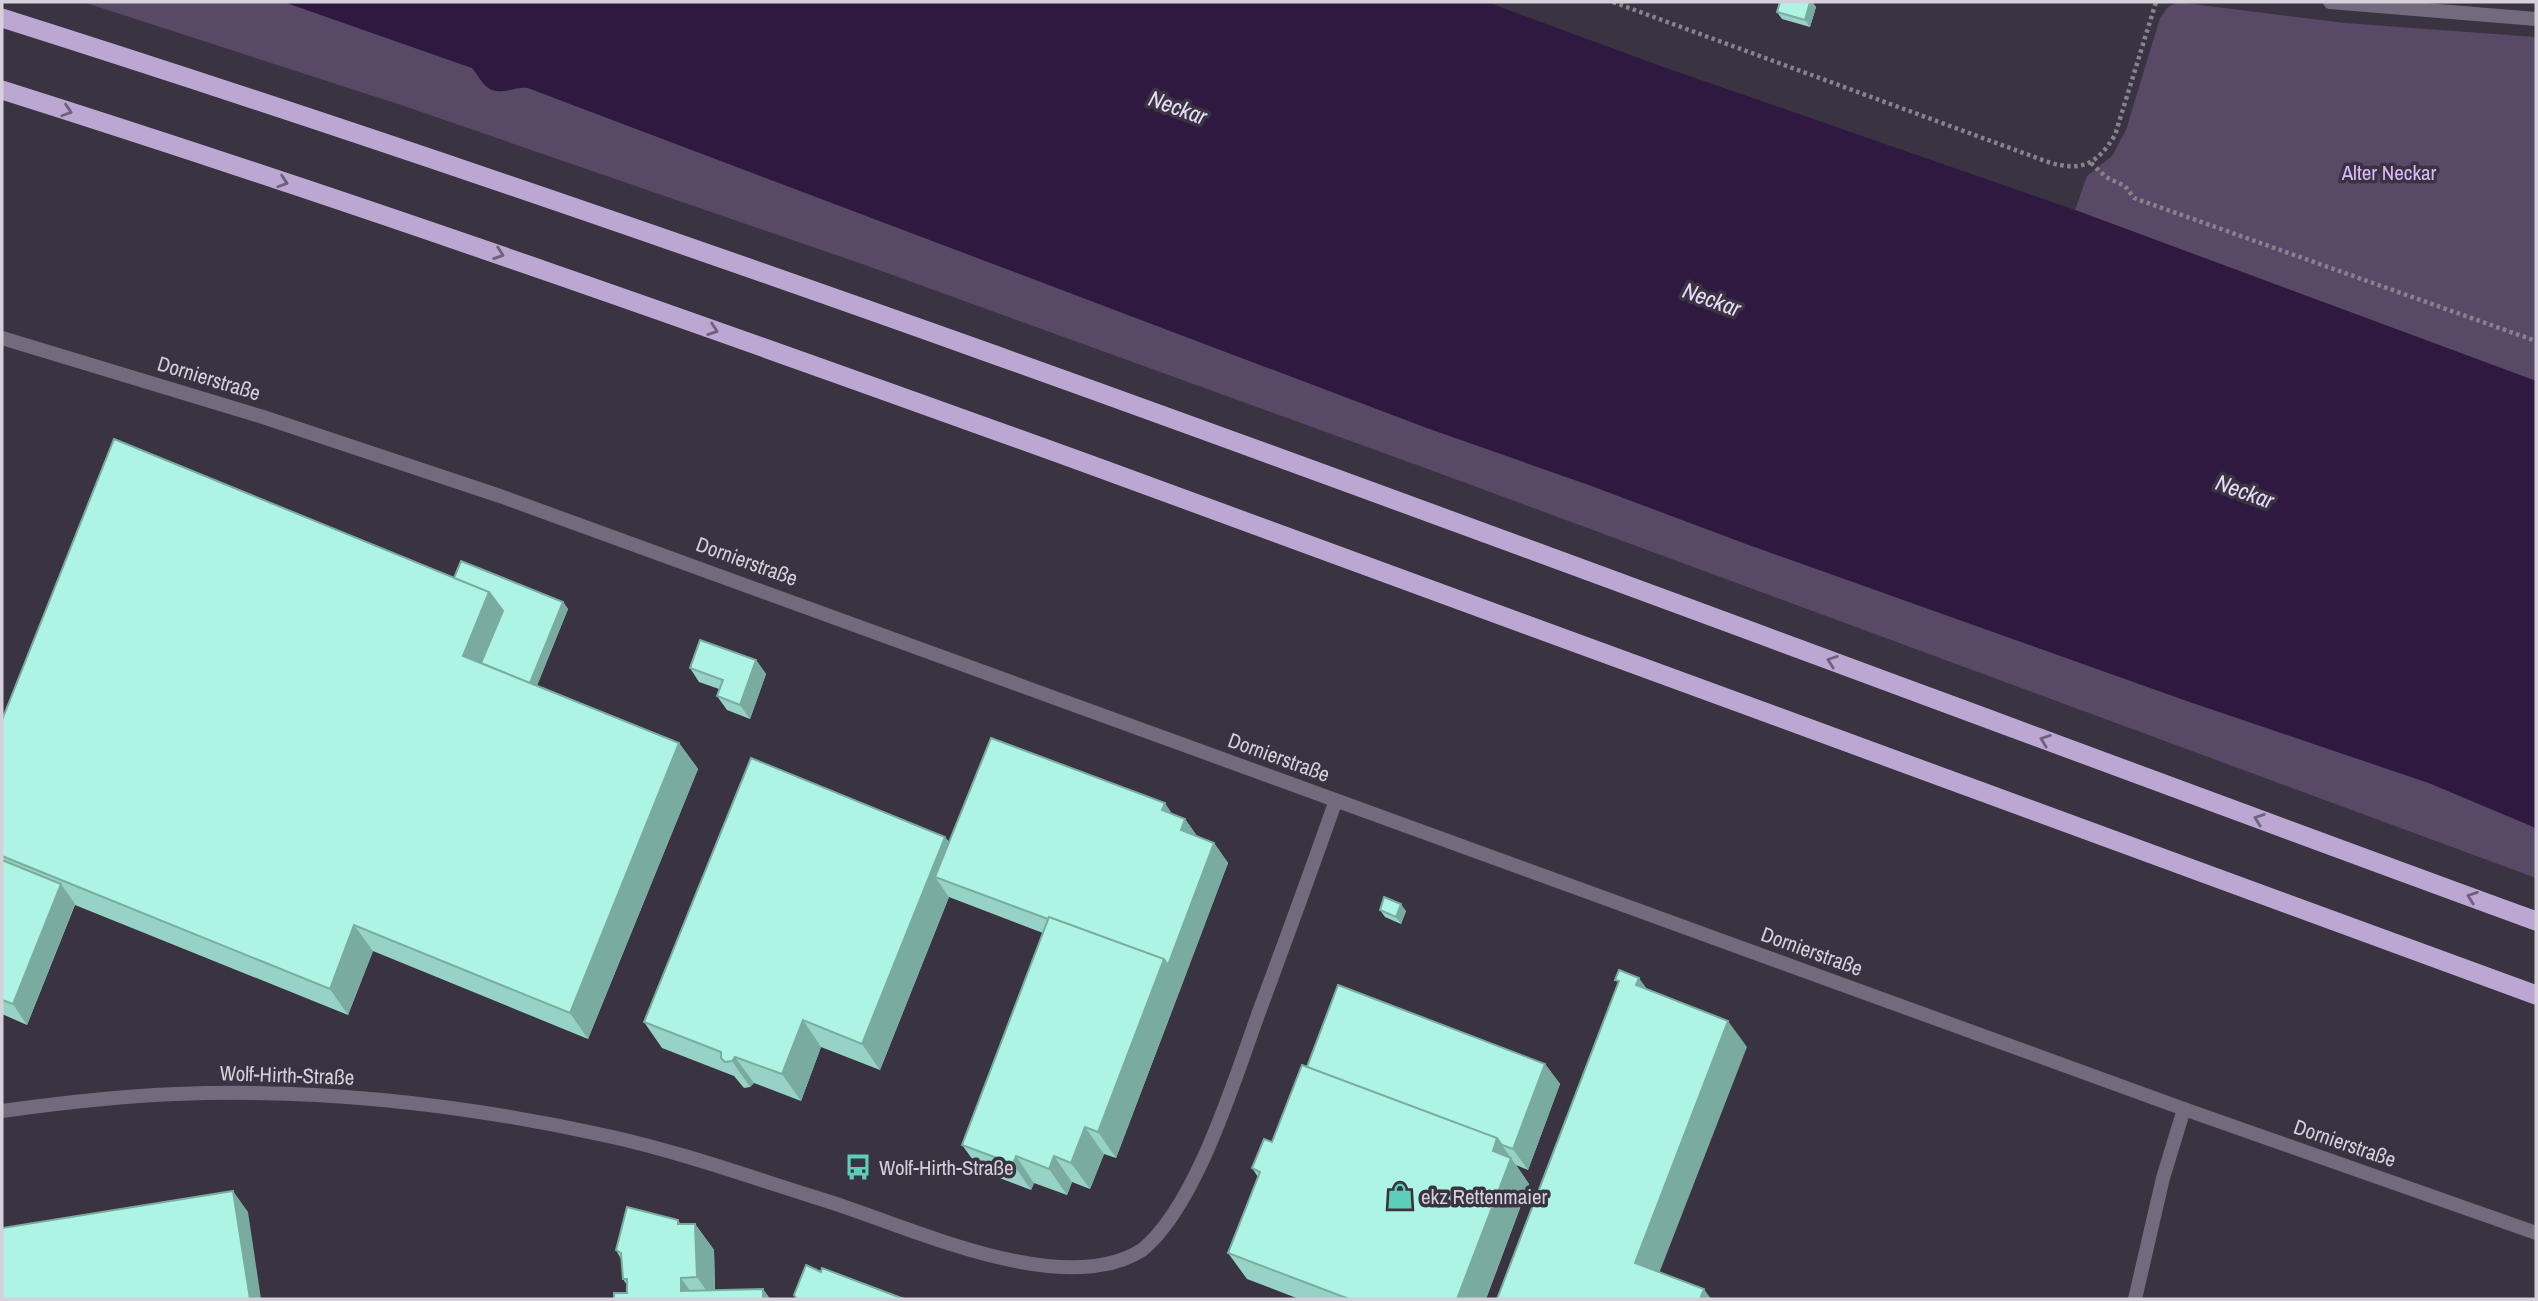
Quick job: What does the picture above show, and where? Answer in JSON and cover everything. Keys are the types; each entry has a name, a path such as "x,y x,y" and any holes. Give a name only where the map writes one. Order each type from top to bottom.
{"highway":[{"path":"2,18 443,162 867,309 2536,920"},
{"path":"2,90 454,239 853,379 1253,523 2536,995"}],"street":[{"path":"2330,2 2536,19"},
{"name":"Dornierstraße","path":"2,338 263,417 500,496 1542,873 2184,1109 2536,1233"},
{"name":"Wolf-Hirth-Straße","path":"2,1111 91,1100 180,1094 301,1094 443,1108 612,1136 846,1207 964,1251 1010,1264 1051,1272 1100,1270 1122,1262 1140,1251 1158,1235 1182,1199 1226,1102 1336,800"},
{"path":"2135,1299 2164,1178 2184,1109"}],"path":[{"path":"1613,2 2048,162 2072,167 2091,163 2109,146 2115,135 2156,2"},
{"path":"2091,163 2106,177 2125,186 2134,198 2536,341"}],"green space":[{"path":"83,2 284,2 472,68 476,72 528,88 1427,428 2187,701 2429,783 2536,828 2536,878 1425,468 865,265 401,105"},
{"name":"Alter Neckar","path":"2177,2 2345,23 2536,37 2536,381 2075,210 2087,176 2112,156 2126,130 2160,18 2167,8"}],"water":[{"name":"Neckar","path":"284,2 1487,2 1655,64 2075,210 2536,381 2536,828 2429,783 2187,701 1427,428 528,88 491,90 472,68"}],"building":[{"path":"1780,2 1810,2 1805,20 1777,12"},
{"path":"114,439 489,592 463,656 679,743 570,1013 354,925 330,989 2,856 2,720"},
{"path":"461,561 563,602 530,683 481,663 503,611 489,592 454,578"},
{"path":"700,640 756,660 740,705 717,696 723,680 690,668"},
{"path":"991,738 1165,803 1162,810 1185,819 1181,830 1214,843 1168,965 1164,959 935,877"},
{"path":"751,758 945,837 862,1044 803,1020 782,1074 735,1057 732,1061 725,1062 721,1058 721,1052 644,1022"},
{"path":"2,860 61,884 13,1004 2,1000"},
{"path":"1384,897 1401,904 1396,917 1380,910"},
{"path":"1049,917 1164,959 1098,1132 1085,1127 1071,1163 1054,1156 1049,1169 1016,1156 1013,1164 962,1145"},
{"path":"1619,970 1639,978 1636,985 1728,1021 1635,1263 1704,1289 1700,1299 1497,1299 1619,981 1615,980"},
{"path":"1338,985 1545,1064 1513,1149 1502,1145 1497,1138 1307,1067"},
{"name":"ekz Rettenmaier","path":"1302,1065 1497,1138 1493,1151 1511,1158 1457,1299 1349,1299 1228,1253 1260,1172 1252,1168 1264,1139 1272,1142"},
{"path":"233,1191 250,1299 2,1299 2,1228"},
{"path":"627,1207 678,1220 678,1224 695,1224 697,1277 681,1278 681,1291 763,1289 763,1299 614,1299 614,1293 627,1293 621,1253 616,1250"},
{"path":"806,1265 821,1272 822,1268 904,1299 797,1299 794,1295"}],"place":[{"name":"Wolf-Hirth-Straße","path":"858,1167"},
{"name":"ekz Rettenmaier","path":"1400,1196"}]}
